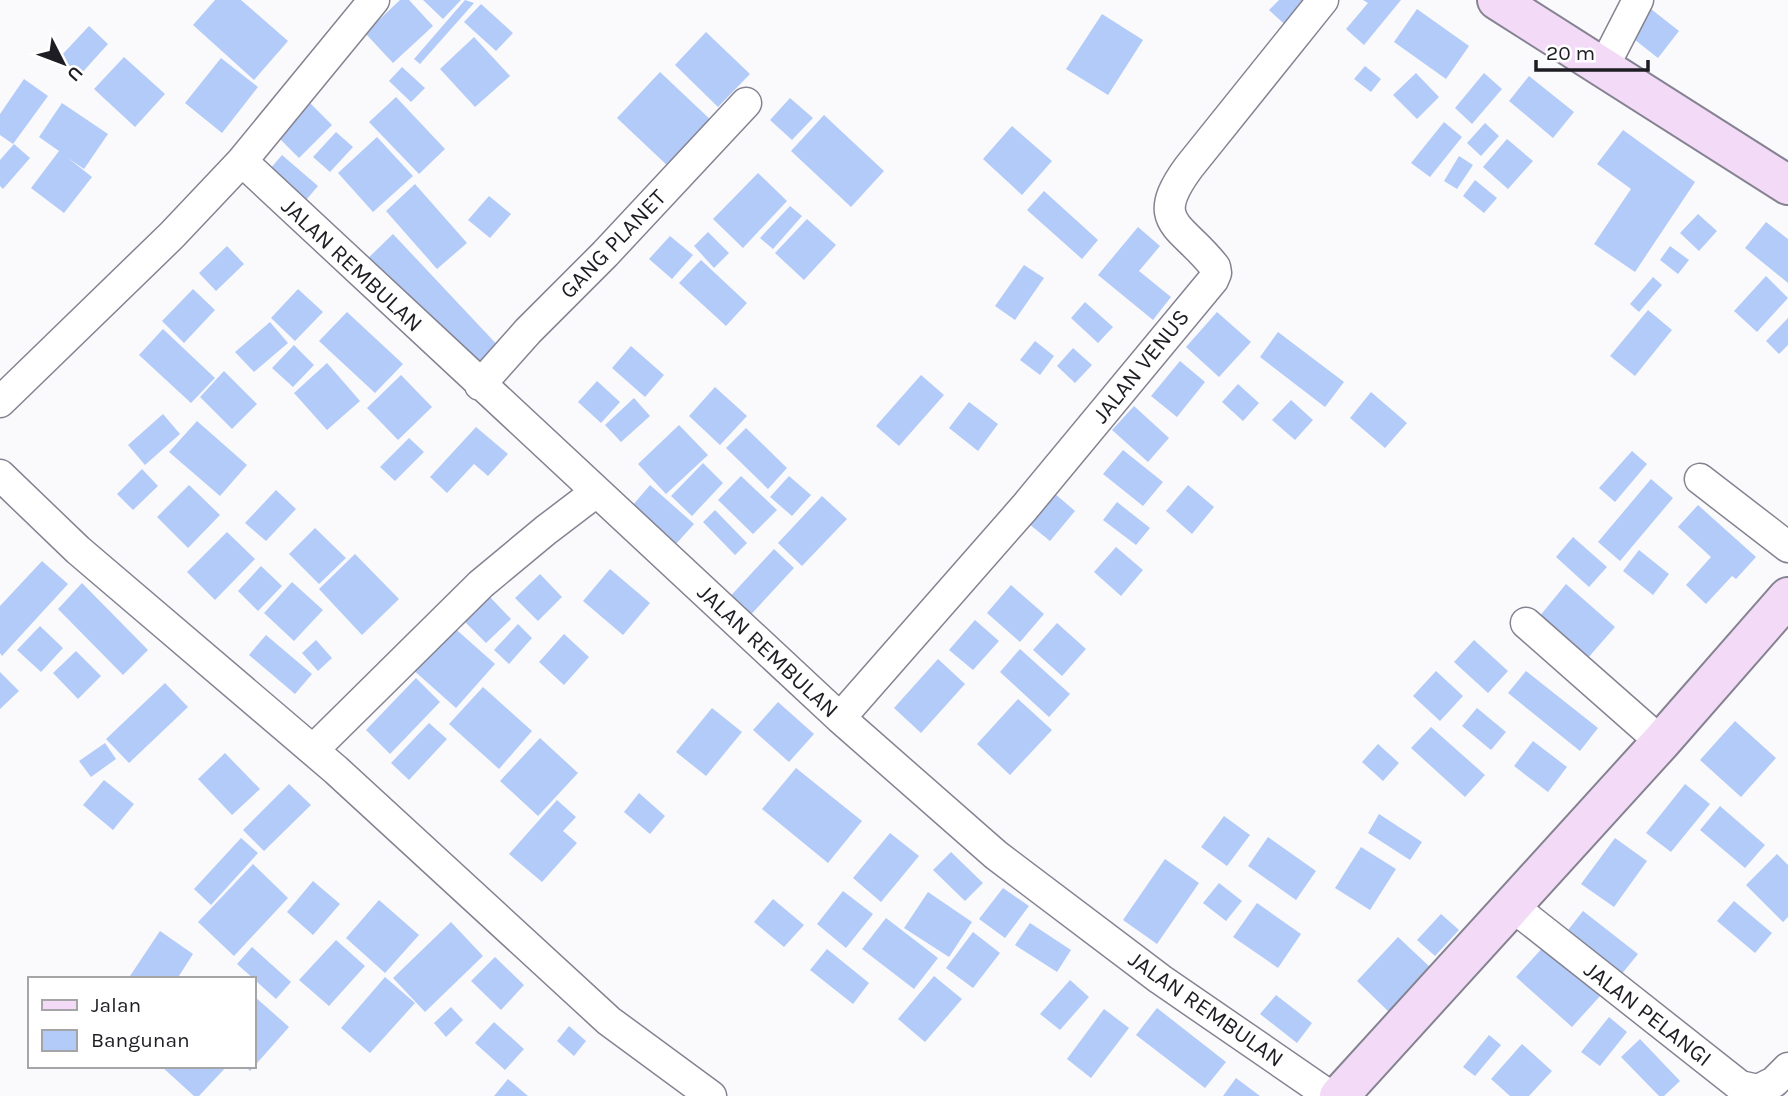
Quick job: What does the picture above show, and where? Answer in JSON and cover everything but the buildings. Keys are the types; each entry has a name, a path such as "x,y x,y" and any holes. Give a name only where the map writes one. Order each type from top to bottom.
{"main road":[{"path":"1497,0 1788,185"},
{"path":"1339,1096 1661,742 1788,597"}],"street":[{"path":"0,402 172,235 242,161 374,0"},
{"name":"JALAN VENUS","path":"840,718 1025,507 1213,280 1215,267 1173,223 1168,208 1170,198 1189,167 1323,0"},
{"path":"1603,68 1638,0"},
{"name":"GANG PLANET","path":"480,385 528,331 605,254 746,103"},
{"name":"JALAN REMBULAN","path":"242,161 840,718 996,855 1160,979 1330,1096"},
{"path":"0,475 78,550 313,750 609,1021 711,1096"},
{"path":"1700,479 1788,547"},
{"path":"313,750 481,584 596,492"},
{"path":"1526,623 1661,742"},
{"name":"JALAN PELANGI","path":"1512,906 1740,1086 1758,1090 1766,1087 1788,1068"}]}
